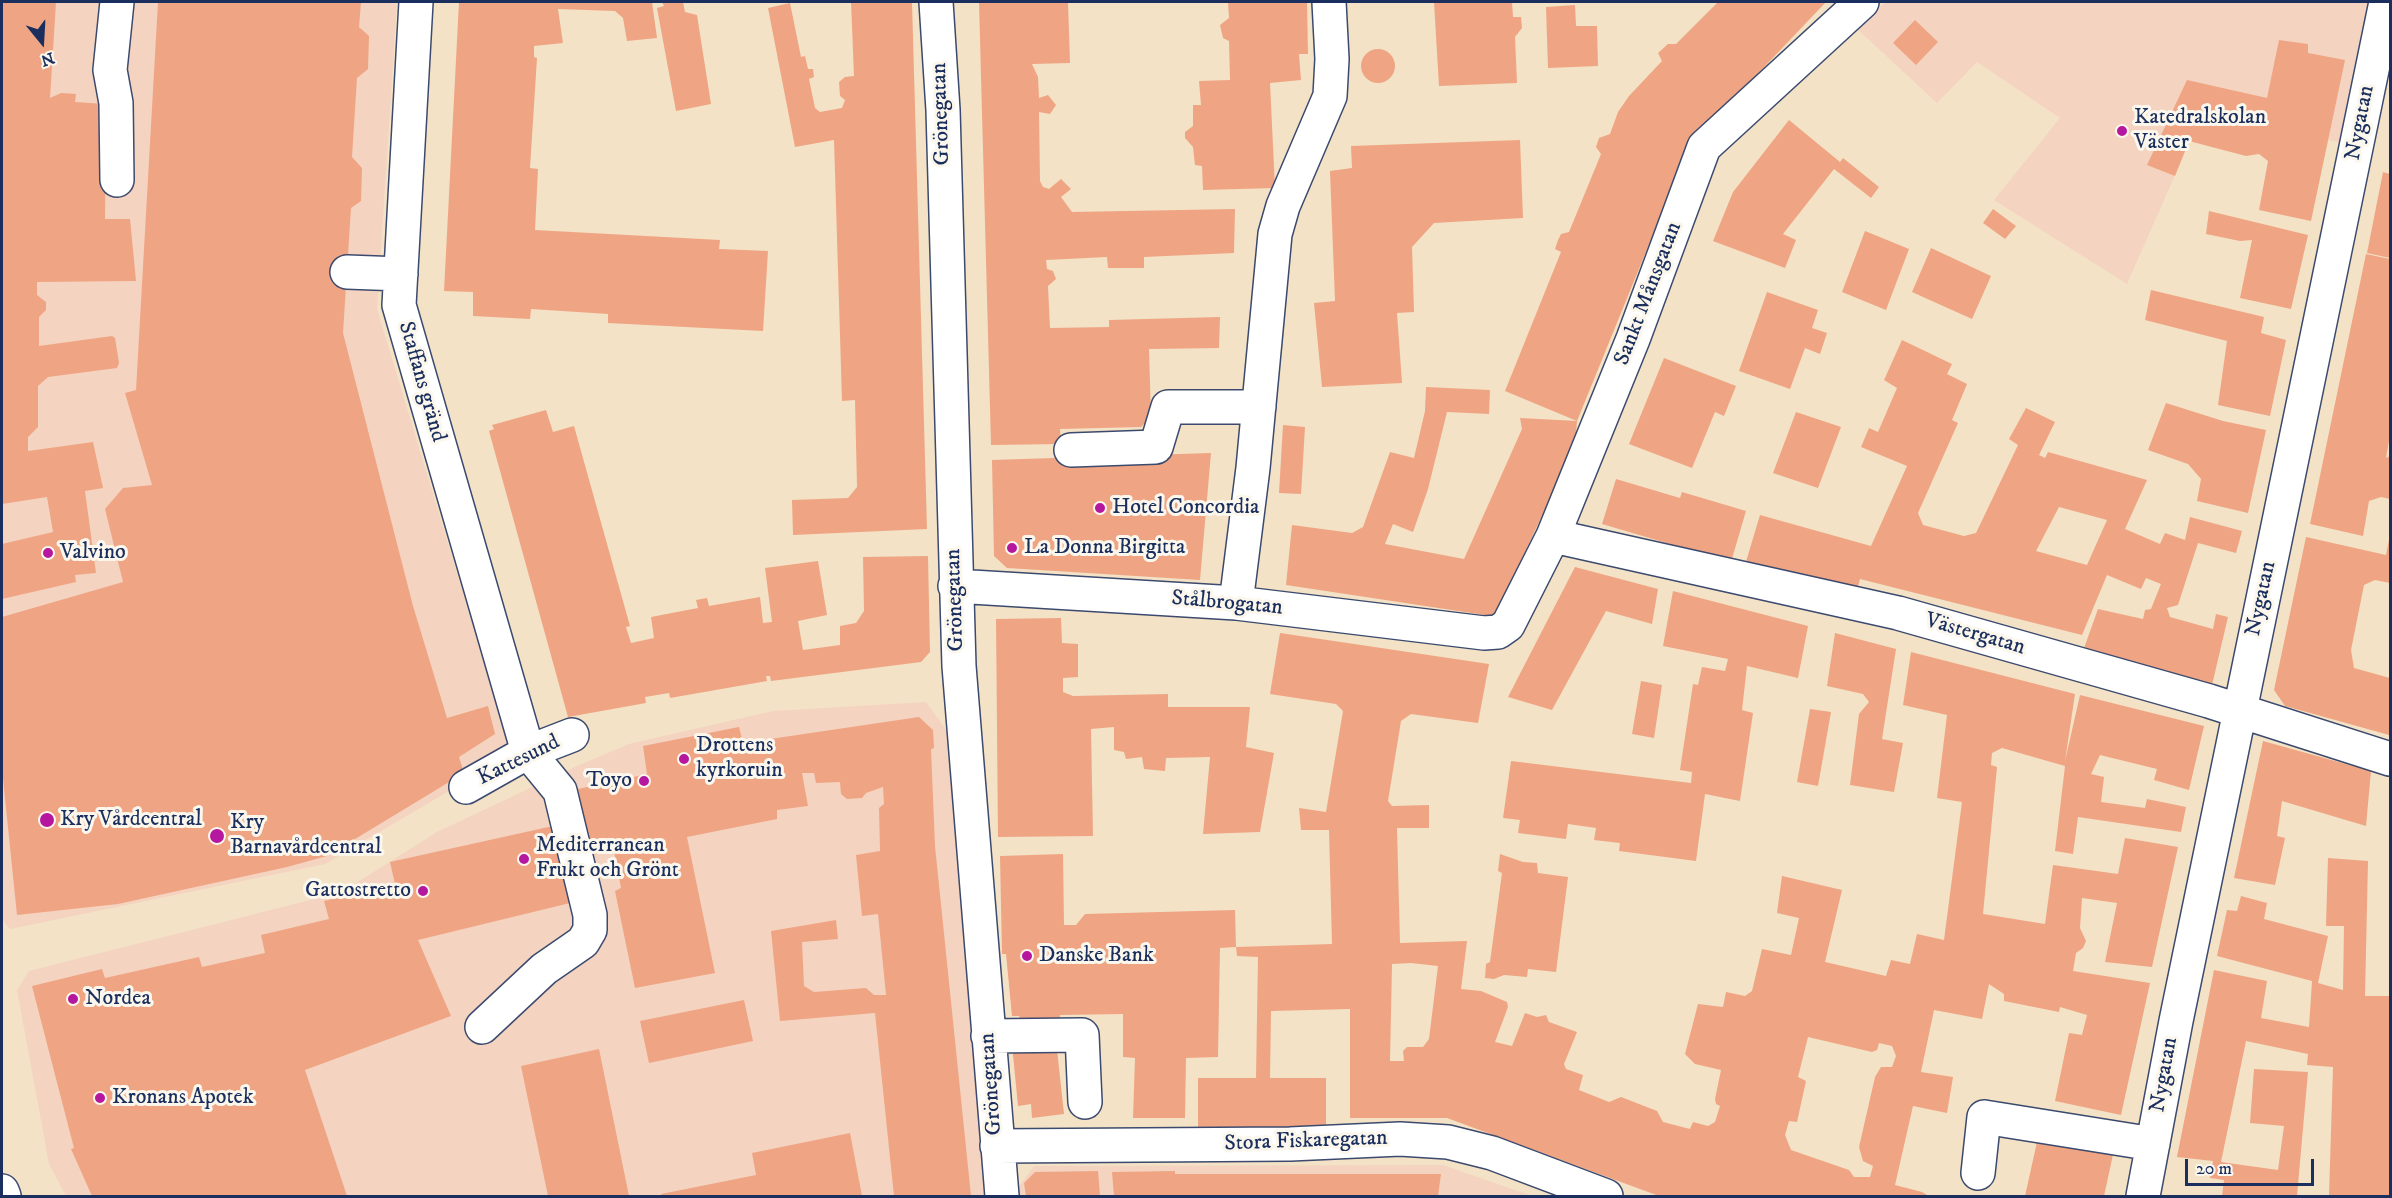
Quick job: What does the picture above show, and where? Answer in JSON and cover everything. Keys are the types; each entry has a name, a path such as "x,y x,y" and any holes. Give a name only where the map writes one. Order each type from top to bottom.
{"street":[{"path":"117,2 110,70 117,103 117,180"},
{"name":"Staffans gränd","path":"416,2 399,305 528,752"},
{"name":"Grönegatan","path":"936,2 943,110 955,586 1002,1197"},
{"path":"1236,603 1259,406 1275,234 1283,206 1330,96 1332,59 1329,2"},
{"name":"Sankt Månsgatan","path":"1498,632 1508,625 1553,536 1633,339 1704,147 1862,2"},
{"name":"Nygatan","path":"2143,1197 2239,710 2386,2"},
{"path":"347,272 401,274"},
{"path":"1071,450 1156,447 1168,407 1259,406"},
{"name":"Västergatan","path":"1553,536 1898,613 2239,710 2391,759"},
{"name":"Stålbrogatan","path":"955,586 1236,603 1484,633 1498,632"},
{"name":"Kattesund","path":"466,787 528,752 572,735"},
{"path":"482,1027 544,969 583,942 590,930 590,915 560,791 528,752"},
{"path":"988,1036 1082,1035 1085,1102"},
{"path":"1978,1173 1984,1117 2153,1144"},
{"name":"Stora Fiskaregatan","path":"997,1146 1290,1144 1400,1139 1449,1143 1492,1153 1606,1197"},
{"path":"2,1191 4,1197"}],"shaded area":[{"path":"2,2 397,2 377,309 509,745 483,771 325,864 10,929 2,919"},
{"name":"Katedralskolan Väster","path":"1886,2 2379,2 2349,144 2202,114 2127,284 1994,200 2060,118 1977,62 1937,103 1855,27"},
{"path":"926,702 947,731 991,1196 66,1196 49,1164 17,990 29,971 342,892 437,832 629,744 773,711"},
{"path":"1443,1165 1532,1196 1015,1196 1015,1192 1034,1166"}],"building":[{"path":"2,2 56,2 50,98 61,93 76,94 75,102 106,104 105,219 130,219 136,281 37,282 37,295 46,302 46,310 39,317 39,346 112,336 115,338 119,363 117,368 48,377 38,386 38,427 28,437 28,451 93,442 103,488 85,491 96,573 75,575 76,582 2,599 2,544 53,532 47,497 2,504"},
{"path":"158,2 361,2 359,27 369,36 368,69 357,78 352,157 362,168 361,201 351,208 343,333 413,606 447,718 488,706 495,734 459,757 464,773 327,856 118,904 17,915 2,769 2,617 123,582 105,509 123,488 152,485 125,393 136,390"},
{"path":"459,2 652,2 657,38 627,41 623,18 615,11 558,9 563,43 534,46 534,57 537,58 530,168 538,169 535,230 720,240 719,249 768,251 763,331 608,323 608,314 531,309 530,319 473,316 473,292 444,291"},
{"path":"662,2 683,2 685,12 697,15 711,104 676,111 657,8 664,6"},
{"path":"851,2 912,2 927,529 793,535 792,500 848,498 857,487 855,400 842,401 834,140 795,147 768,8 790,3 801,57 805,56 808,69 813,69 814,77 809,79 815,108 820,112 842,108 845,100 840,96 839,82 845,77 854,76"},
{"path":"979,2 1068,2 1070,63 1032,64 1038,77 1039,98 1048,95 1056,105 1050,114 1039,112 1040,181 1043,187 1049,189 1061,179 1071,189 1061,197 1072,212 1235,209 1234,253 1144,257 1144,268 1108,268 1107,257 1046,260 1047,269 1053,271 1056,279 1048,286 1050,328 1109,327 1109,320 1220,317 1219,348 1149,349 1151,417 1141,427 1060,429 1061,444 991,445"},
{"path":"1228,2 1307,2 1308,54 1299,54 1301,80 1270,83 1275,188 1203,190 1202,166 1195,165 1193,147 1185,138 1185,132 1193,126 1193,105 1201,105 1199,81 1230,80 1229,41 1223,38 1220,25 1229,18"},
{"path":"1434,2 1512,2 1513,17 1521,17 1522,28 1515,37 1517,83 1439,86"},
{"path":"1718,2 1826,2 1689,146 1577,421 1505,391 1561,252 1555,249 1558,240 1561,234 1569,232 1601,154 1596,147 1599,138 1610,134 1618,112 1629,96 1662,61 1658,53 1668,44 1676,44"},
{"path":"1575,5 1576,26 1597,26 1598,66 1548,68 1546,7"},
{"path":"1915,20 1938,42 1916,65 1893,43"},
{"path":"2279,40 2308,44 2308,53 2345,60 2311,221 2259,210 2268,161 2259,154 2246,156 2189,141 2175,176 2147,165 2187,80 2267,98"},
{"path":"1378,49 1390,54 1395,66 1390,78 1378,83 1366,78 1361,66 1366,54"},
{"path":"1789,120 1840,162 1843,158 1879,187 1871,198 1834,169 1783,234 1796,240 1785,268 1713,241 1733,192"},
{"path":"1520,140 1523,218 1434,223 1412,247 1414,312 1397,313 1402,383 1322,387 1314,303 1335,301 1330,171 1352,168 1351,146"},
{"path":"2383,172 2390,174 2390,258 2367,253"},
{"path":"1993,209 2016,226 2005,239 1983,223"},
{"path":"2209,211 2308,235 2291,309 2240,298 2252,240 2240,241 2206,234"},
{"path":"1865,231 1909,249 1886,310 1842,292"},
{"path":"1931,248 1991,276 1972,319 1912,292"},
{"path":"2366,254 2390,259 2390,435 2386,458 2390,456 2390,499 2381,497 2369,501 2363,536 2310,524"},
{"path":"2151,290 2264,317 2261,333 2286,340 2270,416 2218,405 2227,341 2145,320"},
{"path":"1767,292 1818,310 1812,328 1827,333 1820,354 1805,348 1790,389 1739,371"},
{"path":"1902,340 1952,364 1947,374 1967,384 1952,420 1958,423 1918,513 1923,525 1964,536 1976,533 2018,445 2009,439 2026,408 2055,422 2039,455 2045,458 2048,452 2147,480 2125,529 2160,544 2165,533 2185,540 2190,517 2242,531 2236,553 2198,543 2178,605 2167,608 2170,617 2213,629 2216,614 2228,617 2212,685 2083,651 2098,609 2143,619 2145,610 2151,609 2161,584 2146,578 2141,589 2107,575 2082,635 1860,579 1856,594 1745,565 1760,515 1871,546 1907,466 1861,447 1869,428 1878,432 1897,388 1884,380","holes":["2059,507 2107,520 2087,565 2036,551"]},
{"path":"1664,358 1736,386 1724,416 1715,412 1692,468 1629,444"},
{"path":"1426,387 1490,390 1489,414 1447,412 1428,489 1413,532 1393,524 1385,544 1464,559 1522,429 1520,418 1577,421 1575,445 1511,582 1498,617 1286,585 1292,525 1352,533 1363,527 1390,452 1414,458 1425,411"},
{"path":"2166,403 2223,421 2266,430 2248,513 2197,501 2201,479 2188,464 2148,450"},
{"path":"546,410 553,432 574,426 630,626 626,627 631,643 654,638 651,617 698,608 696,600 707,598 709,606 760,597 763,623 772,622 765,568 818,561 827,615 798,621 803,650 840,645 840,626 856,623 864,611 863,557 928,556 930,652 921,662 771,681 770,676 766,676 767,681 670,698 669,693 645,697 646,703 568,717 489,431 494,429 492,425"},
{"path":"1796,412 1841,427 1818,488 1773,473"},
{"path":"1283,425 1305,427 1301,494 1279,493"},
{"name":"Hotel Concordia","path":"1211,453 1200,580 1007,568 994,556 992,460"},
{"path":"1616,479 1680,498 1682,492 1746,511 1731,562 1602,524"},
{"path":"2390,535 2390,583 2375,580 2364,585 2351,650 2354,668 2390,678 2389,735 2285,706 2274,690 2306,537 2386,555"},
{"path":"1575,567 1658,589 1652,624 1606,611 1552,710 1508,697"},
{"path":"1673,591 1808,626 1798,678 1747,666 1742,710 1753,713 1740,801 1705,794 1696,861 1619,851 1620,843 1594,840 1596,828 1568,824 1566,839 1518,833 1520,820 1503,818 1511,761 1691,783 1692,772 1680,770 1693,684 1698,685 1702,667 1725,671 1728,659 1663,646"},
{"path":"1061,618 1062,643 1078,644 1078,677 1063,678 1063,692 1073,696 1168,694 1168,707 1250,707 1246,747 1274,753 1260,832 1203,834 1210,757 1166,758 1165,771 1144,769 1142,757 1126,759 1124,752 1114,750 1114,727 1091,729 1093,836 998,837 996,619"},
{"path":"1280,633 1489,664 1478,723 1411,714 1401,721 1388,801 1392,806 1429,805 1429,828 1397,828 1400,943 1467,941 1461,989 1481,991 1507,1002 1508,1007 1495,1042 1512,1046 1525,1013 1537,1017 1546,1015 1549,1022 1577,1032 1564,1064 1566,1069 1583,1075 1579,1090 1609,1102 1621,1097 1657,1111 1663,1122 1690,1129 1693,1122 1708,1126 1715,1122 1720,1106 1716,1104 1715,1099 1721,1070 1695,1064 1685,1054 1698,1004 1723,1007 1726,992 1745,996 1752,991 1762,949 1791,955 1799,918 1777,913 1782,876 1842,890 1825,962 1886,976 1891,960 1910,964 1917,934 1944,940 1962,802 1937,798 1947,715 1903,705 1911,652 2075,694 2065,761 2080,695 2204,726 2189,790 2154,780 2157,769 2100,755 2091,774 2104,777 2101,802 2145,808 2147,799 2186,807 2181,832 2078,817 2073,854 2055,851 2065,766 2002,748 1992,753 1991,765 1997,767 1983,914 2045,924 2053,865 2118,874 2125,838 2178,847 2152,967 2105,962 2117,903 2082,898 2080,928 2086,941 2083,948 2076,953 2073,971 2150,983 2121,1115 2055,1101 2069,1033 2082,1035 2087,1015 2060,1007 2059,1012 2004,1001 2004,994 1989,984 1982,1019 1934,1010 1921,1072 1953,1077 1947,1113 1913,1106 1895,1185 1929,1196 1659,1196 1447,1118 1350,1118 1350,1009 1271,1011 1270,1078 1326,1078 1326,1130 1198,1130 1198,1078 1256,1078 1258,957 1237,956 1236,947 1332,944 1329,830 1301,830 1299,808 1326,812 1343,711 1336,704 1270,694","holes":["1411,963 1438,966 1429,1039 1423,1047 1407,1047 1403,1051 1404,1061 1390,1061 1392,964","1808,1037 1872,1052 1877,1050 1879,1043 1892,1046 1896,1056 1892,1067 1881,1067 1875,1077 1859,1147 1863,1161 1873,1166 1870,1177 1854,1177 1849,1170 1791,1150 1785,1135 1789,1121 1797,1122 1806,1081 1798,1077"]},
{"path":"1835,633 1896,649 1882,739 1903,743 1894,792 1850,785 1859,714 1869,702 1863,694 1827,686"},
{"path":"1641,681 1662,685 1654,738 1632,734"},
{"path":"1810,709 1831,712 1818,786 1797,782"},
{"path":"919,717 933,730 934,748 931,749 935,846 971,1196 894,1196 875,1013 780,1021 771,931 836,920 838,939 802,942 804,986 814,992 866,988 874,995 886,995 878,914 862,916 856,855 880,851 879,808 884,804 883,787 866,793 862,798 847,799 841,794 840,782 816,783 814,773 802,773 808,806 777,810 777,819 687,837 715,973 635,988 615,891 621,888 614,851 591,855 578,789 647,774 643,746 739,727 743,743"},
{"path":"2263,741 2371,771 2366,826 2282,801 2277,836 2285,838 2275,885 2234,878"},
{"path":"553,826 570,903 418,940 451,1016 305,1070 347,1196 92,1196 71,1149 74,1148 32,986 102,969 105,978 199,957 202,967 265,953 261,935 329,919 324,901 395,884 390,862"},
{"path":"1063,854 1064,925 1076,925 1085,914 1235,910 1236,947 1220,948 1218,1057 1186,1058 1185,1118 1133,1118 1135,1058 1123,1057 1123,1014 1060,1015 1060,1020 1022,1022 1019,1016 1012,1016 1006,954 1002,954 1000,856"},
{"path":"1500,854 1523,862 1537,863 1538,873 1568,877 1556,972 1528,969 1527,977 1504,975 1494,979 1485,978 1486,964 1490,962 1502,873 1498,871"},
{"path":"2328,858 2368,861 2365,996 2390,996 2389,1196 2329,1196 2333,1067 2307,1065 2308,1054 2246,1041 2221,1162 2278,1170 2284,1126 2250,1123 2254,1069 2308,1072 2297,1196 2222,1196 2224,1180 2210,1178 2213,1161 2177,1157 2214,970 2267,981 2261,1018 2309,1027 2312,981 2217,956 2227,910 2237,911 2241,896 2267,903 2264,919 2328,936 2318,983 2343,990 2344,926 2326,926"},
{"path":"744,1000 753,1041 649,1063 640,1021"},
{"path":"1056,1040 1064,1114 1032,1118 1031,1104 1018,1106 1012,1045"},
{"path":"599,1049 629,1196 548,1196 521,1066"},
{"path":"850,1133 862,1196 662,1196 661,1194 756,1175 752,1153"},
{"path":"2039,1133 2114,1150 2104,1196 2025,1196"},
{"path":"1098,1171 1100,1196 1026,1196 1024,1183 1035,1172"},
{"path":"1175,1171 1175,1174 1441,1174 1438,1196 1114,1196 1112,1172"}],"place":[{"name":"Katedralskolan Väster","path":"2122,131"},
{"name":"Hotel Concordia","path":"1100,508"},
{"name":"La Donna Birgitta","path":"1012,548"},
{"name":"Valvino","path":"48,553"},
{"name":"Drottens kyrkoruin","path":"684,759"},
{"name":"Toyo","path":"644,781"},
{"name":"Kry Vårdcentral","path":"47,820"},
{"name":"Kry Barnavårdcentral","path":"217,836"},
{"name":"Mediterranean Frukt och Grönt","path":"524,859"},
{"name":"Gattostretto","path":"423,891"},
{"name":"Danske Bank","path":"1027,956"},
{"name":"Nordea","path":"73,999"},
{"name":"Kronans Apotek","path":"100,1098"}]}
